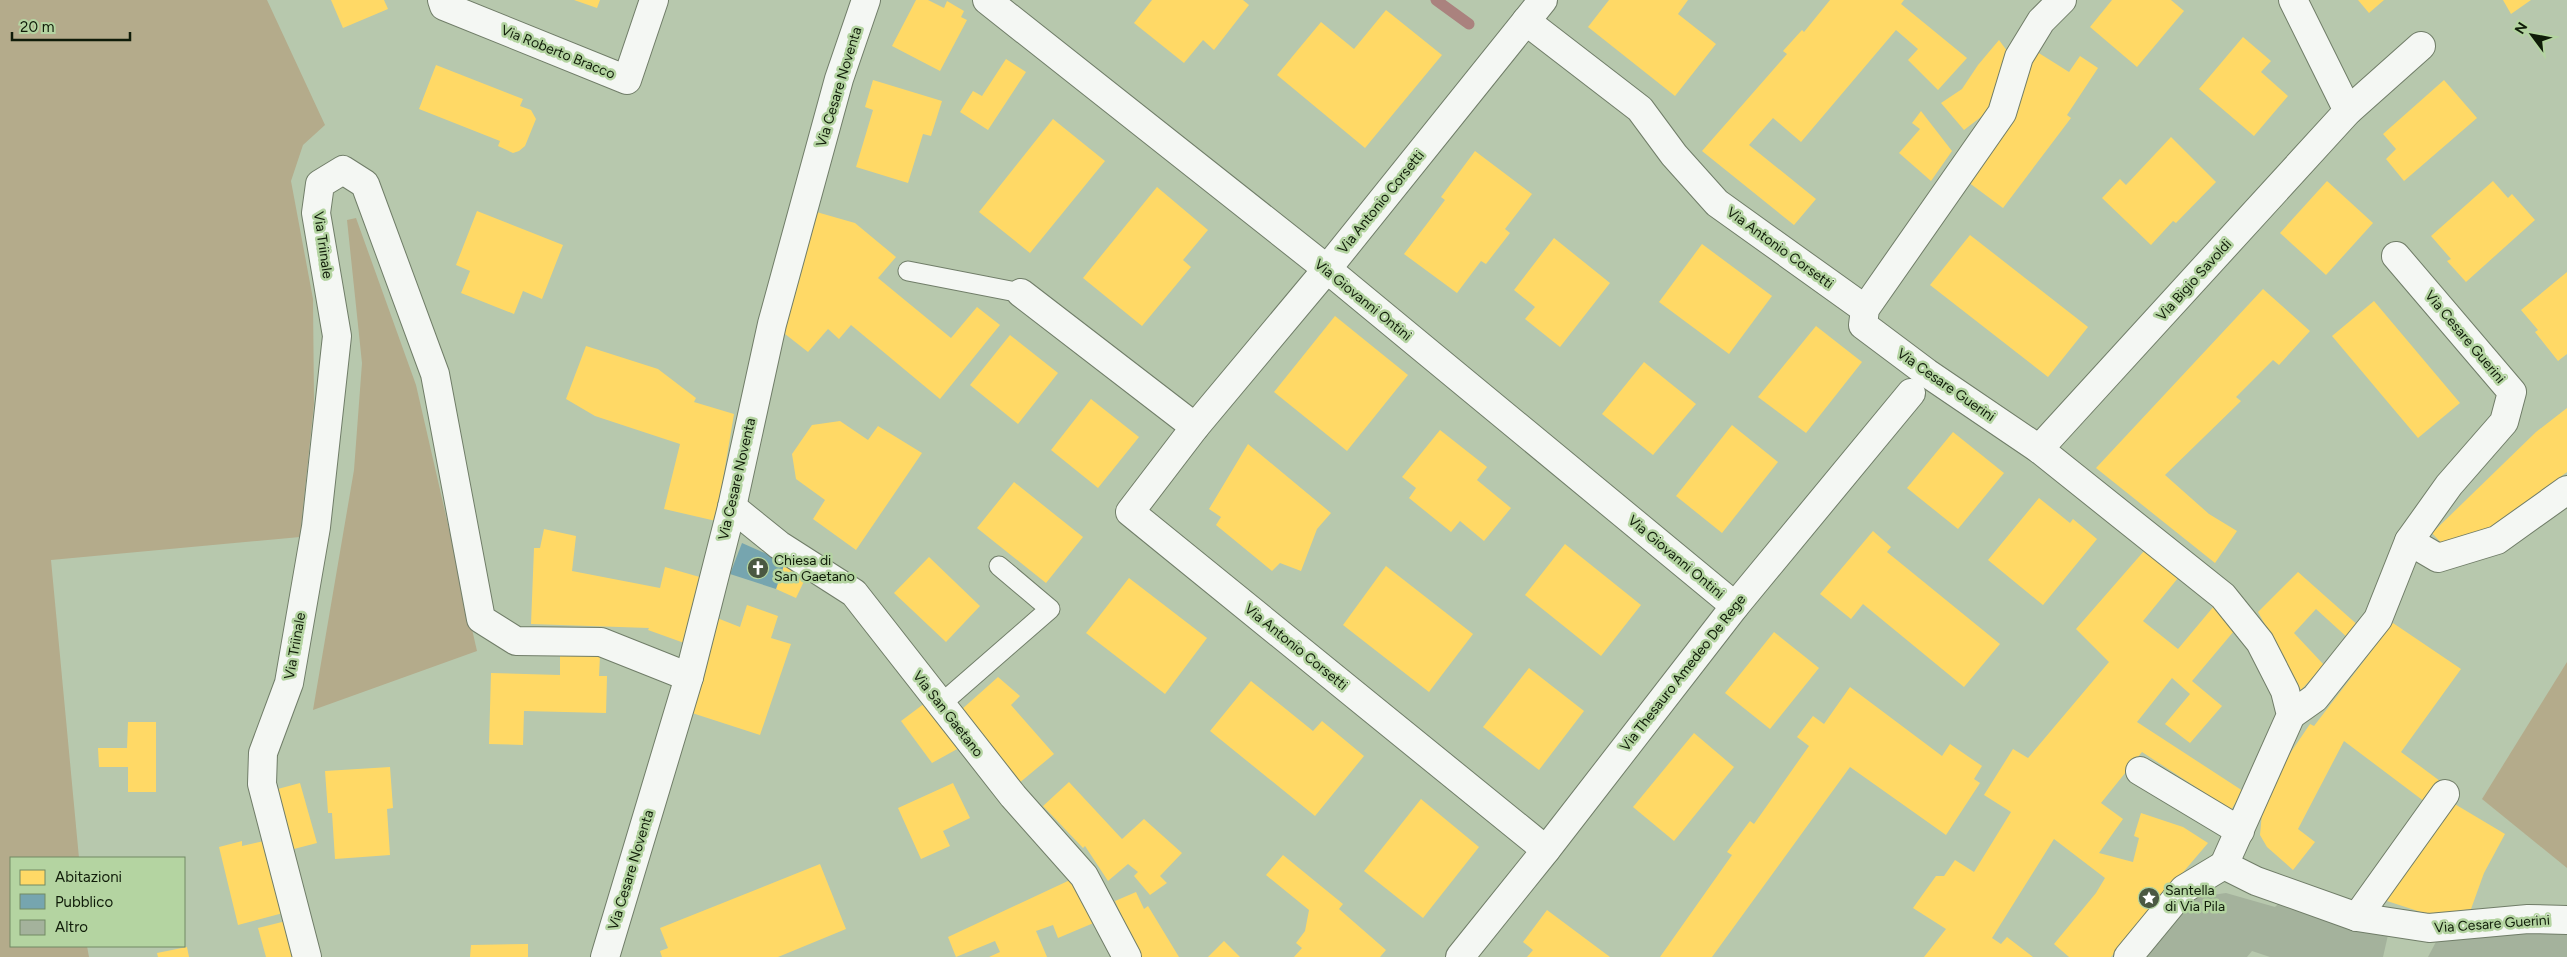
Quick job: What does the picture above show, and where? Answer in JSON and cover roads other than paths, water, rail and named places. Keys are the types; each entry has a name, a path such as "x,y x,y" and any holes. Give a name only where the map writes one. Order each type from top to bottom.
{"street":[{"name":"Via Roberto Bracco","path":"442,0 444,6 627,80 654,0"},
{"name":"Via Cesare Noventa","path":"605,957 689,676 732,507 772,324 839,79 866,0"},
{"name":"Via Giovanni Ontini","path":"987,0 1327,269 1735,606"},
{"name":"Via Antonio Corsetti","path":"1543,0 1327,269 1195,428 1130,512 1546,850"},
{"path":"1865,309 2002,113 2019,57 2041,21 2062,0"},
{"path":"2293,0 2348,112"},
{"name":"Via Antonio Corsetti","path":"1526,20 1640,109 1674,155 1717,203 1865,309"},
{"name":"Via Bigio Savoldi","path":"2039,449 2348,112 2421,46"},
{"name":"Via Triinale","path":"307,957 262,784 263,753 288,682 316,527 337,336 316,213 320,184 343,170 365,184 435,374 481,619 516,641 601,642 689,676"},
{"name":"Via Cesare Guerini","path":"1865,309 1864,325 1927,373 2039,449 2223,596 2260,642 2285,691 2291,715 2315,698 2378,619 2409,541 2449,485 2504,422 2512,392 2396,256"},
{"path":"1021,293 1195,428"},
{"name":"Via Thesauro Amedeo De Rege","path":"1460,957 1546,850 1735,606 1910,393"},
{"path":"2409,541 2438,558 2497,540 2567,490"},
{"name":"Via San Gaetano","path":"732,507 779,545 854,593 1013,796 1084,876 1127,957"},
{"path":"2128,957 2184,889 2224,865 2291,715"},
{"path":"2140,771 2240,831"},
{"path":"2357,917 2445,794"},
{"name":"Via Cesare Guerini","path":"2224,865 2256,881 2357,917 2430,928 2528,919 2567,920"}],"lane":[{"path":"908,271 1021,293"},
{"path":"941,704 1050,609 999,566"}],"waterway":[{"path":"1436,0 1469,24"}],"place":[{"name":"Chiesa di San Gaetano","path":"758,568"},
{"name":"Santella di Via Pila","path":"2149,898"}]}
